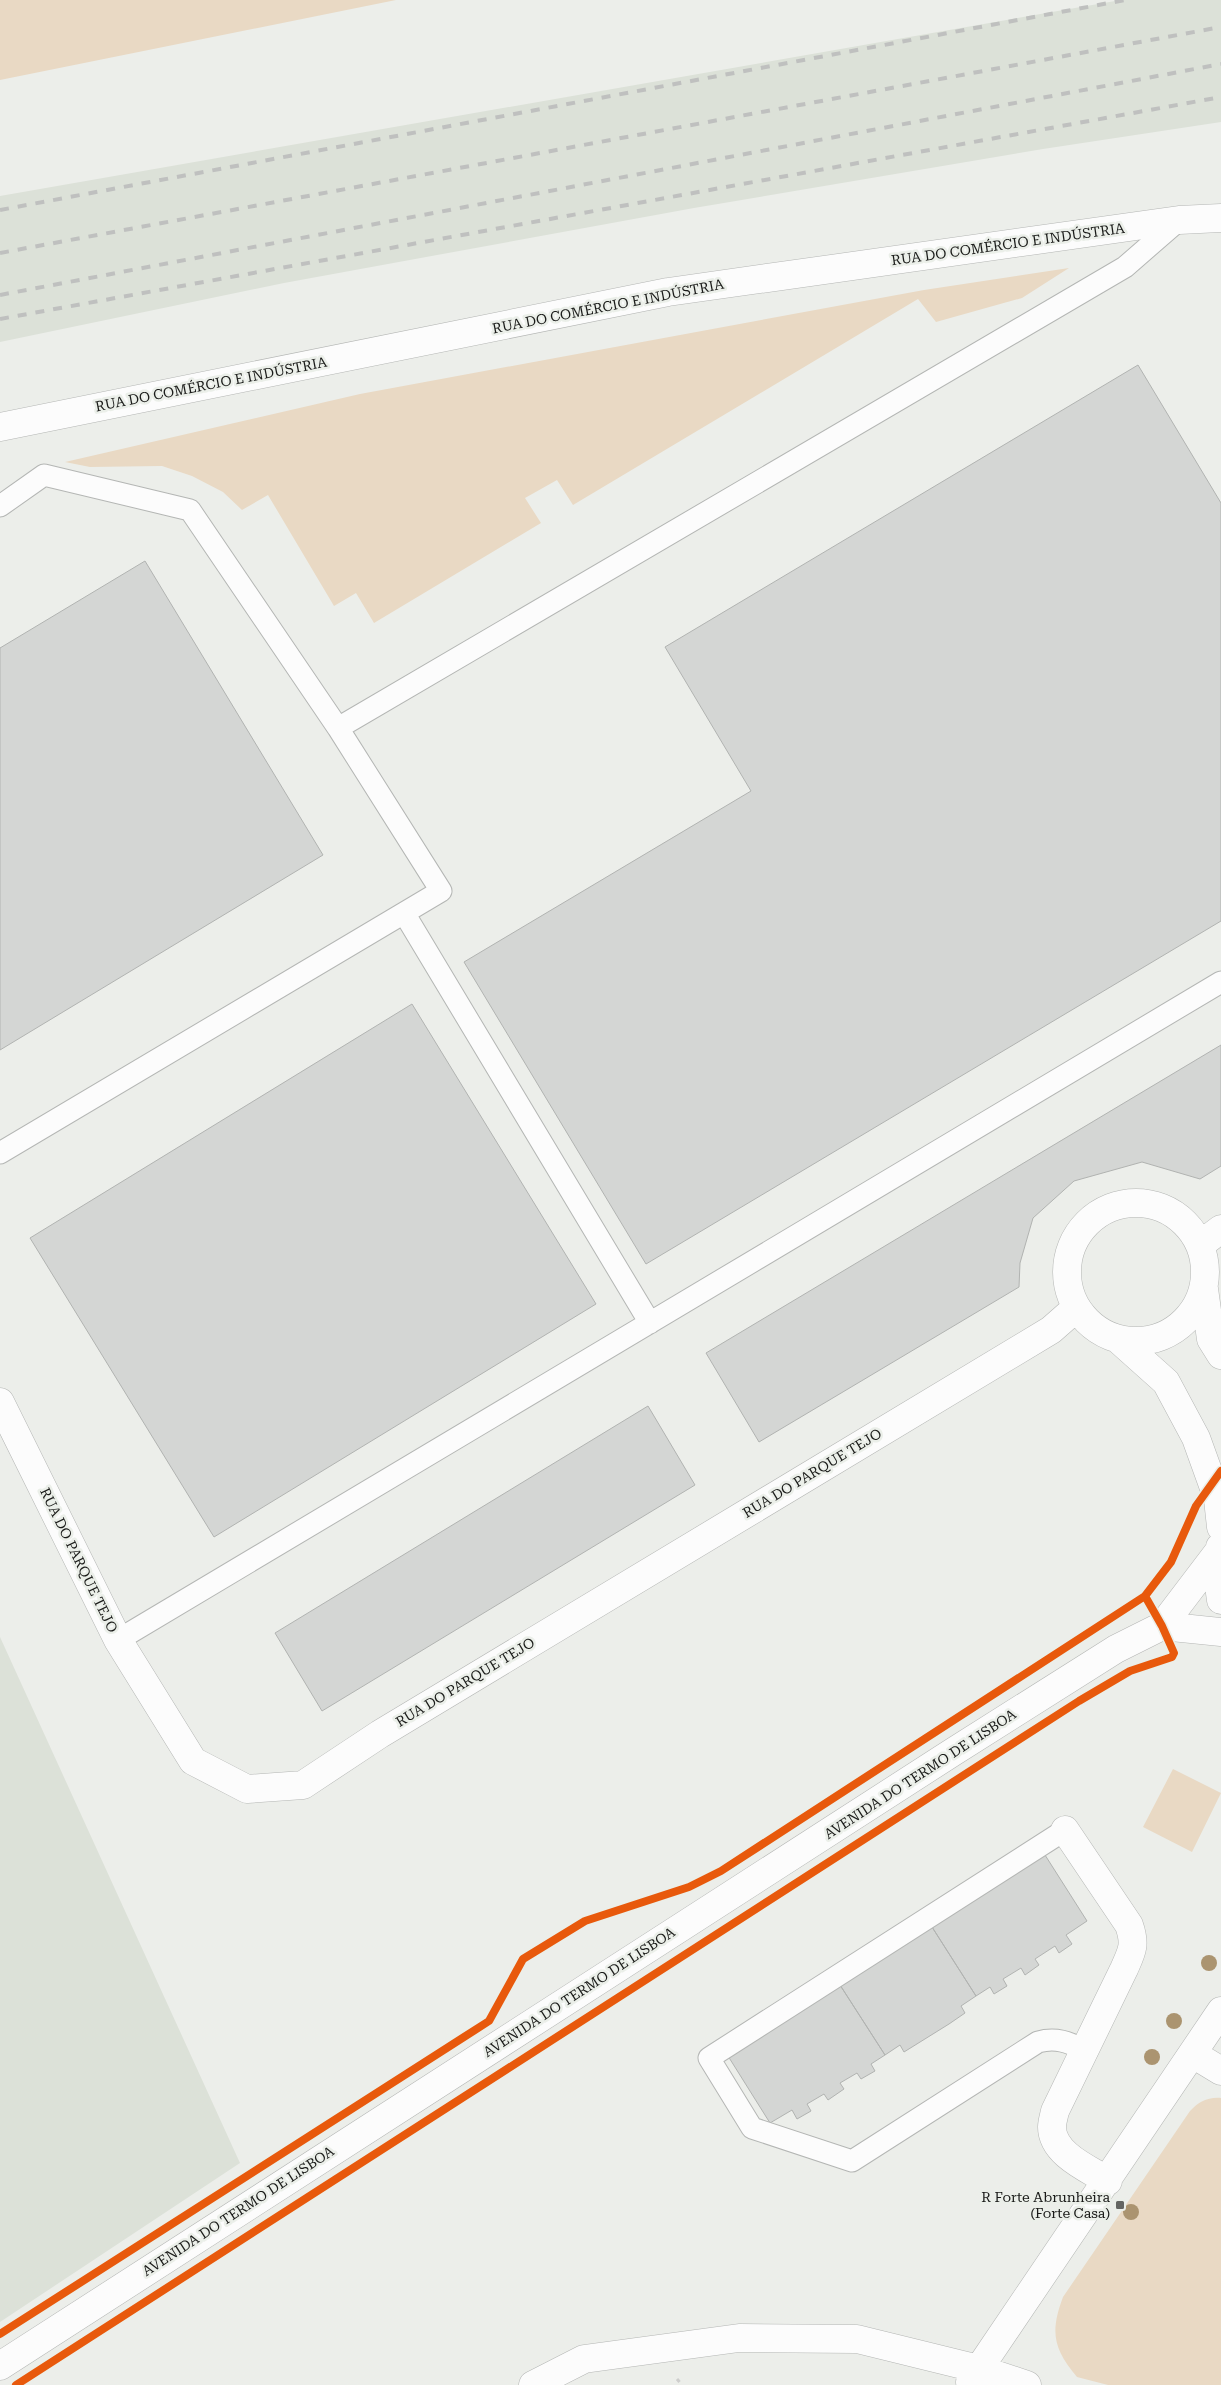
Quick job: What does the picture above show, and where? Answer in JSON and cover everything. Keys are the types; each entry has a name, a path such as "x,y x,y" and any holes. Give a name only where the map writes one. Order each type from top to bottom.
{"street":[{"name":"RUA DO COMÉRCIO E INDÚSTRIA","path":"0,427 668,292 1179,220 1221,218"},
{"path":"1204,1289 1196,1309 1181,1326 1162,1337 1141,1342 1120,1340 1102,1333 1088,1322 1076,1308 1068,1287 1067,1264 1073,1242 1086,1224 1104,1210 1126,1203 1149,1203 1170,1211 1188,1225 1211,1237 1204,1289 1211,1339 1221,1356"},
{"name":"RUA DO PARQUE TEJO","path":"0,1402 118,1640 193,1761 247,1789 303,1785 380,1734 1052,1330 1076,1308"},
{"path":"1120,1340 1166,1382 1188,1422 1213,1482 1218,1499 1220,1540 1217,1571 1221,1600"},
{"name":"AVENIDA DO TERMO DE LISBOA","path":"0,2366 953,1752 1116,1649 1162,1626 1220,1540"},
{"path":"1162,1626 1221,1632"},
{"path":"1065,1830 1129,1925 1134,1939 1133,1949 1124,1969 1055,2111 1052,2126 1054,2138 1067,2155 1108,2181"},
{"path":"974,2377 1194,2054 1221,2011"},
{"path":"1194,2054 1221,2071"},
{"path":"532,2385 584,2359 738,2338 857,2340 974,2377 1027,2385"}],"lane":[{"path":"338,728 1124,267 1179,220"},
{"path":"0,506 44,475 190,510 338,728 441,891 0,1153"},
{"path":"404,913 650,1323"},
{"path":"118,1640 1221,982"},
{"path":"1065,1830 709,2058 752,2128 852,2161 1038,2042 1050,2038 1060,2039 1085,2050"}],"shaded area":[{"path":"0,0 396,0 0,80"},
{"path":"1121,0 1221,0 1221,122 1043,149 694,208 284,283 0,342 0,196"},
{"path":"1069,268 1022,298 936,322 918,299 573,505 557,480 525,498 541,523 374,623 356,593 334,606 268,495 242,510 223,492 192,476 162,466 90,467 65,462 360,394 924,290"},
{"path":"0,1637 240,2163 0,2322"},
{"path":"1173,1769 1221,1793 1192,1852 1143,1827"},
{"path":"1212,2098 1221,2098 1221,2385 1108,2385 1077,2377 1063,2357 1056,2339 1056,2320 1063,2297 1190,2111 1204,2101"}],"building":[{"path":"1138,365 1221,503 1221,921 646,1264 464,962 751,791 665,647"},
{"path":"145,561 323,855 0,1050 0,648"},
{"path":"412,1004 596,1304 214,1537 30,1238"},
{"path":"1221,1045 1221,1166 1200,1179 1142,1162 1074,1181 1033,1218 1020,1263 1019,1287 759,1442 706,1353"},
{"path":"648,1406 695,1485 322,1711 275,1633"},
{"path":"1045,1855 1087,1921 1066,1935 1072,1944 1059,1953 1055,1946 1035,1959 1039,1965 1025,1975 1021,1968 1003,1979 1007,1986 994,1994 990,1987 976,1996 932,1927"},
{"path":"932,1927 976,1996 961,2006 965,2013 949,2024 904,2052 900,2045 885,2055 840,1985"},
{"path":"840,1985 885,2055 871,2064 875,2071 861,2079 857,2073 840,2083 844,2089 828,2100 824,2094 807,2104 811,2111 797,2119 792,2110 770,2123 728,2056"}],"railway":[{"path":"0,210 1125,0"},
{"path":"0,253 1221,27"},
{"path":"0,295 1221,64"},
{"path":"0,319 1221,97"}],"cycle path":[{"path":"1145,1596 1171,1562 1196,1506 1221,1471"},
{"path":"0,2334 489,2021 523,1959 585,1921 689,1887 721,1871 1145,1596 1162,1626 1174,1653 1172,1657 1130,1671 1079,1701 16,2385"}],"place":[{"name":"R Forte Abrunheira (Forte Casa)","path":"1120,2205"}]}
